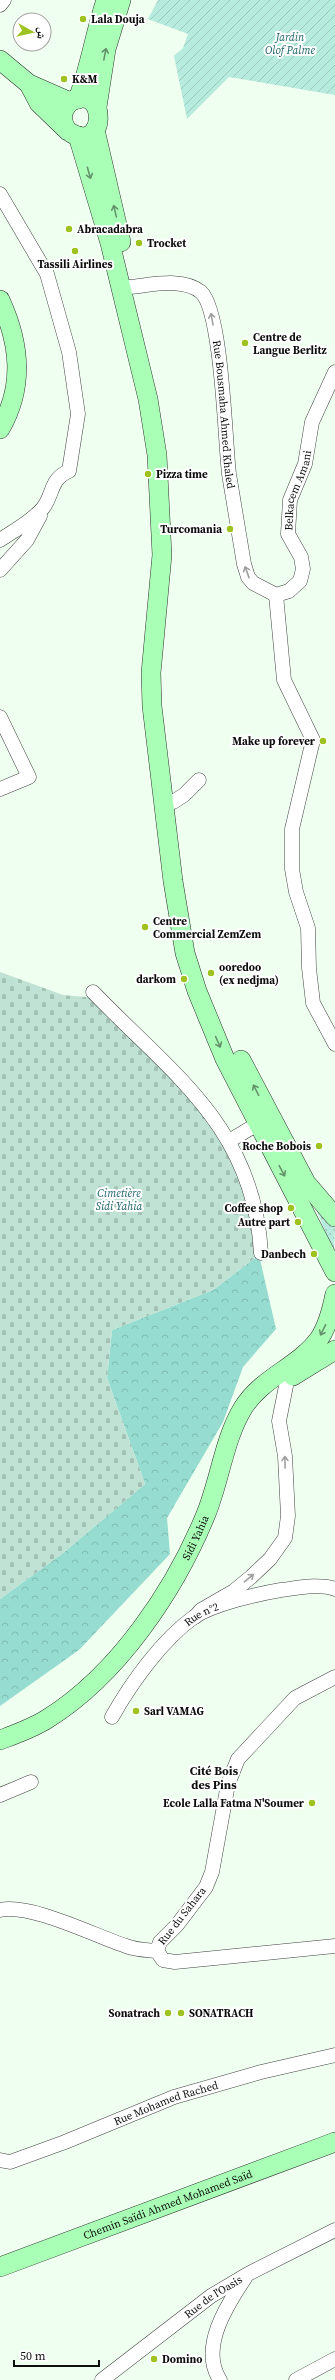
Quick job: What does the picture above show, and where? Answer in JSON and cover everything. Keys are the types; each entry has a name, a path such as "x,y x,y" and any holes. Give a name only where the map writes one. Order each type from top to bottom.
{"main road":[{"path":"106,0 98,23 86,77 74,101 62,115 63,122 80,133 110,243 148,399 157,455 162,555 151,673 152,706 179,918 186,953 197,991 226,1059 264,1121 306,1183 335,1217"},
{"path":"80,133 100,118 96,107 106,49 120,0"},
{"path":"0,60 29,84 74,101 87,100 96,107"},
{"path":"29,84 39,103 80,133 130,287 161,418 171,497 172,543 162,692 181,874 197,957 264,1121 335,1272"},
{"path":"0,300 16,342 18,379 11,408 0,429"},
{"name":"Sidi Yahia","path":"0,1740 46,1720 68,1704 90,1686 132,1640 175,1579 192,1545 207,1512 230,1437 243,1408 262,1385 302,1356 319,1339 331,1315 335,1294"},
{"name":"Sidi Yahia","path":"0,1751 17,1746 76,1711 112,1679 177,1593 200,1550 214,1518 244,1431 254,1413 269,1395 287,1380 335,1350"},
{"name":"Chemin Saïdi Ahmed Mohamed Saïd","path":"0,2266 335,2142"}],"street":[{"path":"0,5 4,0"},
{"path":"0,194 39,256 53,289 69,352 76,396 77,427 69,470 61,474 51,488 44,507 27,540 0,570"},
{"name":"Rue Bousmaha Ahmed Khaled","path":"130,287 162,284 184,284 202,293 207,301 215,333 229,474 244,564 248,577 253,583 276,595"},
{"name":"Belkacem Amani","path":"276,595 285,594 295,588 302,575 301,557 288,534 290,500 305,464 312,422 322,405 335,372"},
{"path":"0,540 30,522 44,507"},
{"path":"276,595 284,680 313,740 292,828 292,869 296,892 308,928 308,968 313,1003 335,1044"},
{"path":"0,717 29,777 0,789"},
{"path":"173,802 184,795 199,780"},
{"path":"92,992 178,1076 215,1120 229,1141 255,1202 260,1228 261,1253"},
{"path":"229,1141 264,1121"},
{"path":"195,1617 201,1610 234,1591 251,1577 270,1559 285,1538 288,1516 285,1456 280,1421 287,1380"},
{"name":"Rue n°2","path":"112,1718 134,1682 168,1642 195,1617 260,1593 298,1587 330,1587 335,1589"},
{"name":"Rue du Sahara","path":"335,1678 329,1679 295,1698 238,1760 228,1784 212,1872 208,1882 177,1925 160,1942 157,1951 163,1960 175,1962 335,1946"},
{"path":"0,1795 31,1782"},
{"path":"0,1910 6,1909 42,1915 128,1947 157,1951"},
{"name":"Rue Mohamed Rached","path":"0,2160 10,2162 65,2142 174,2097 260,2072 335,2055"},
{"name":"Rue de l'Oasis","path":"102,2380 212,2296 248,2274 335,2230"},
{"path":"220,2380 211,2362 214,2341 228,2304 248,2274"},
{"path":"296,2380 335,2359"}],"green space":[{"name":"Jardin Olof Palme","path":"158,0 335,0 335,95 229,77 187,119 174,56 183,48 188,34 148,19"},
{"name":"Cimetière Sidi Yahia","path":"0,972 63,995 97,998 179,1082 236,1161 259,1255 213,1290 112,1330 107,1378 145,1484 63,1553 0,1599"},
{"path":"317,1211 335,1224 334,1253"},
{"path":"259,1255 276,1329 243,1367 223,1422 167,1518 170,1554 79,1650 0,1706 0,1599 63,1553 145,1484 107,1378 112,1330 213,1290"}],"place":[{"name":"Lala Douja","path":"83,19"},
{"name":"K&M","path":"64,79"},
{"name":"Abracadabra","path":"69,229"},
{"name":"Trocket","path":"139,243"},
{"name":"Tassili Airlines","path":"75,251"},
{"name":"Centre de Langue Berlitz","path":"245,343"},
{"name":"Pizza time","path":"148,474"},
{"name":"Turcomania","path":"230,529"},
{"name":"Make up forever","path":"323,741"},
{"name":"Centre Commercial ZemZem","path":"145,927"},
{"name":"ooredoo (ex nedjma)","path":"211,973"},
{"name":"darkom","path":"184,979"},
{"name":"Roche Bobois","path":"319,1146"},
{"name":"Coffee shop","path":"291,1208"},
{"name":"Autre part","path":"298,1222"},
{"name":"Danbech","path":"314,1254"},
{"name":"Sarl VAMAG","path":"136,1711"},
{"name":"Ecole Lalla Fatma N'Soumer","path":"312,1803"},
{"name":"Sonatrach","path":"168,2013"},
{"name":"SONATRACH","path":"181,2013"},
{"name":"Domino","path":"154,2359"}],"district":[{"name":"Cité Bois des Pins","path":"214,1778"}]}
